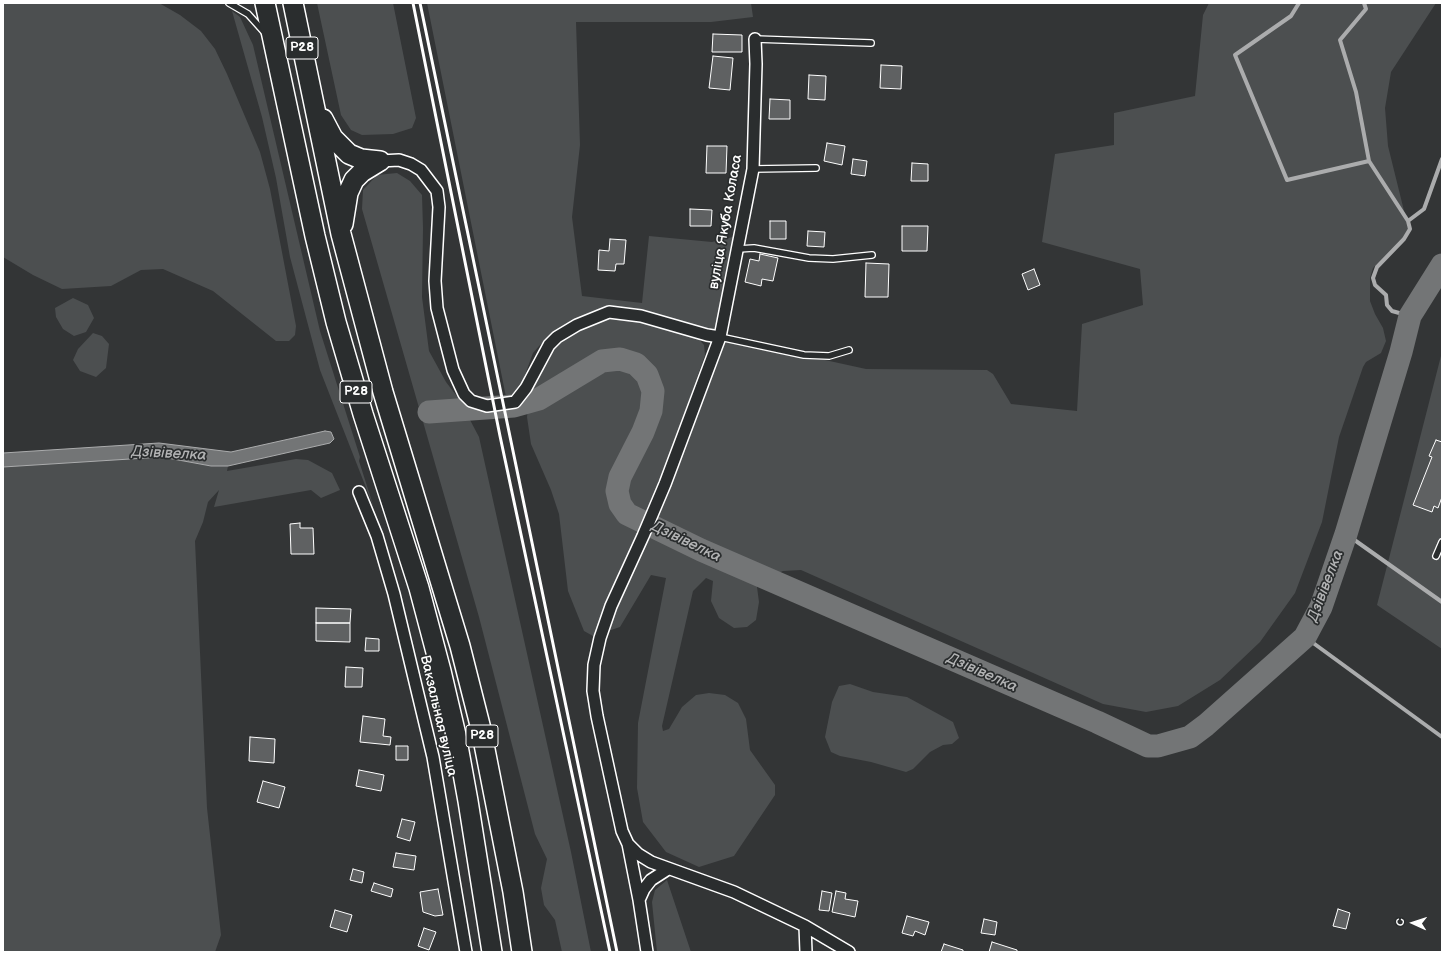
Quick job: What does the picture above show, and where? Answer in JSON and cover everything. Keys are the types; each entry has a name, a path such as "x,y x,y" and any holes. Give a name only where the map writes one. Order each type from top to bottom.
{"highway":[{"name":"Р28","path":"265,3 315,236 336,322 363,414 418,588 441,671 456,735 468,801 492,952"},
{"name":"Р28","path":"293,3 310,92 341,234 383,392 460,646 484,744 522,952"},
{"path":"310,92 338,145 349,154 361,159 380,160"},
{"path":"341,234 348,194 354,180 362,172 380,160"}],"street":[{"name":"вуліца Якуба Коласа","path":"648,952 628,844 622,831 597,716 593,691 594,666 600,638 611,606 654,509 720,337 753,169 756,64 755,39"},
{"path":"380,160 399,160 411,164 421,170 437,191 439,207 435,281 437,308 443,337 456,377 464,394 471,400 487,406 515,402 526,388 549,345 557,337 577,325 609,312 641,316 707,335 720,337"},
{"name":"Вакзальная вуліца","path":"359,492 376,536 394,594 431,749 466,952"},
{"path":"628,844 638,854 668,870 734,892 805,926 849,952"},
{"path":"639,900 644,889 651,880 668,870"},
{"path":"805,926 806,952"}],"lane":[{"path":"229,3 248,14 274,44"},
{"path":"755,39 872,43"},
{"path":"753,169 816,168"},
{"path":"738,249 754,248 809,258 833,259 872,255"},
{"path":"720,337 804,356 829,356 849,350"},
{"path":"1436,556 1442,542"}],"shaded area":[{"path":"3,3 159,3 180,15 201,31 215,49 260,152 270,189 296,326 295,335 289,341 276,341 213,291 163,269 141,270 111,286 62,289 33,275 3,257"},
{"path":"317,3 393,3 416,118 412,128 393,134 362,135 351,130 341,115"},
{"path":"427,3 751,3 753,17 711,22 576,22 580,145 572,217 582,296 642,303 649,236 712,242 741,235 716,335 616,308 600,310 585,315 565,326 540,345 533,353 519,391 512,396 506,397"},
{"path":"1209,3 1436,3 1391,72 1385,108 1388,146 1409,231 1373,268 1370,278 1370,301 1383,328 1386,341 1381,353 1366,362 1363,367 1339,437 1322,522 1295,593 1260,642 1220,680 1178,706 1146,712 1103,704 801,570 783,571 760,581 757,587 759,602 756,620 747,627 734,628 719,618 711,601 713,581 706,578 693,591 662,726 663,731 669,729 682,707 696,695 709,693 725,695 738,703 746,719 750,750 775,785 775,795 734,856 699,867 666,852 643,822 637,788 638,723 666,578 651,575 620,627 593,636 584,631 568,591 559,514 551,490 531,444 527,417 530,388 557,339 583,327 611,317 640,319 697,337 704,345 705,355 662,477 665,483 720,337 866,369 987,370 993,374 1011,404 1077,411 1082,324 1143,305 1140,269 1042,242 1055,154 1114,145 1114,113 1195,96 1203,15"},
{"path":"232,11 240,17 253,45 320,331 360,457 359,461 374,508 320,370 290,257 276,178 262,117"},
{"path":"397,173 410,181 422,195 422,297 429,351 446,382 459,399 479,437 571,852 591,952 562,952 555,920 544,905 541,888 547,859 535,834 479,617 362,209 363,190 377,175"},
{"path":"73,298 88,305 94,318 86,332 74,336 63,329 56,317 55,308"},
{"path":"93,333 102,336 109,344 106,368 96,377 80,371 73,360 78,349"},
{"path":"1442,352 1442,649 1377,605"},
{"path":"142,457 162,457 211,466 228,466 227,471 296,459 308,460 332,473 340,490 321,498 311,490 214,507 219,490 208,502 203,522 195,541 207,808 221,935 215,952 3,952 3,467"},
{"path":"850,684 873,692 907,697 953,722 959,738 952,744 943,745 930,752 913,769 906,772 871,762 840,756 831,752 825,737 832,702 839,686"},
{"path":"667,880 691,952 657,952 652,902 655,890"}],"water":[{"path":"325,431 331,432 334,439 330,443 228,466 211,466 162,457 3,467 3,453 159,443 231,452"}],"building":[{"path":"713,34 742,35 742,52 712,52"},
{"path":"713,56 733,58 730,90 709,88"},
{"path":"881,65 902,66 901,89 880,88"},
{"path":"809,75 826,76 825,100 808,99"},
{"path":"770,99 790,100 790,119 769,119"},
{"path":"827,143 845,146 842,165 824,161"},
{"path":"707,146 727,146 726,173 706,173"},
{"path":"853,159 867,161 865,176 851,174"},
{"path":"912,163 928,164 928,181 911,181"},
{"path":"690,209 712,210 711,226 690,226"},
{"path":"770,221 786,221 786,239 770,239"},
{"path":"902,226 928,226 927,251 902,251"},
{"path":"808,231 825,232 824,247 807,246"},
{"path":"610,239 626,240 624,264 616,264 615,271 598,270 599,250 609,251"},
{"path":"760,254 778,258 773,281 762,279 761,286 745,282 750,259 759,261"},
{"path":"866,263 889,264 888,297 865,297"},
{"path":"1034,269 1040,285 1028,290 1022,274"},
{"path":"1436,440 1442,442 1442,497 1438,508 1434,506 1432,512 1413,505 1432,457 1429,456"},
{"path":"300,523 300,528 313,528 314,554 291,554 290,524"},
{"path":"316,608 351,609 350,623 316,623"},
{"path":"316,623 350,623 350,642 316,641"},
{"path":"366,638 379,639 379,651 365,651"},
{"path":"346,667 363,668 362,687 345,687"},
{"path":"363,716 385,719 383,736 391,737 390,745 360,742"},
{"path":"250,737 275,739 274,763 249,761"},
{"path":"396,746 408,746 408,760 396,760"},
{"path":"359,770 384,775 381,791 356,786"},
{"path":"263,781 285,787 279,808 257,802"},
{"path":"402,819 415,822 410,841 397,837"},
{"path":"396,853 416,856 414,870 393,867"},
{"path":"353,869 364,872 362,883 350,880"},
{"path":"374,883 393,889 391,897 371,891"},
{"path":"438,889 443,915 435,916 423,912 420,892"},
{"path":"822,891 832,893 829,911 819,910"},
{"path":"836,891 846,893 845,899 858,901 855,917 832,912"},
{"path":"1338,909 1350,913 1346,929 1333,926"},
{"path":"335,910 352,915 347,932 330,927"},
{"path":"907,916 929,922 925,935 915,931 913,936 902,933"},
{"path":"984,919 997,922 995,935 981,933"},
{"path":"424,928 436,932 429,950 418,946"},
{"path":"992,942 1017,950 1017,952 989,952"},
{"path":"944,944 963,950 963,952 941,952"}],"waterway":[{"path":"1299,3 1291,16 1235,55 1287,180 1369,161 1408,221"},
{"path":"1364,3 1366,9 1340,40 1356,92 1369,161"},
{"path":"1410,316 1392,311 1387,305 1386,295 1375,285 1373,278 1377,267 1404,239 1410,229 1408,221 1424,209 1442,159"},
{"name":"Дзівівелка","path":"429,412 514,406 539,399 602,361 620,359 636,364 647,375 653,391 651,411 643,432 620,477 617,491 620,504 627,514 701,550 1097,722 1148,746 1158,746 1190,737 1206,725 1305,637 1321,607 1346,534 1401,352 1410,316 1442,265"},
{"path":"1346,534 1442,602"},
{"path":"1305,637 1442,737"}],"railway":[{"path":"413,3 500,436 610,952"},
{"path":"420,3 617,952"}]}
